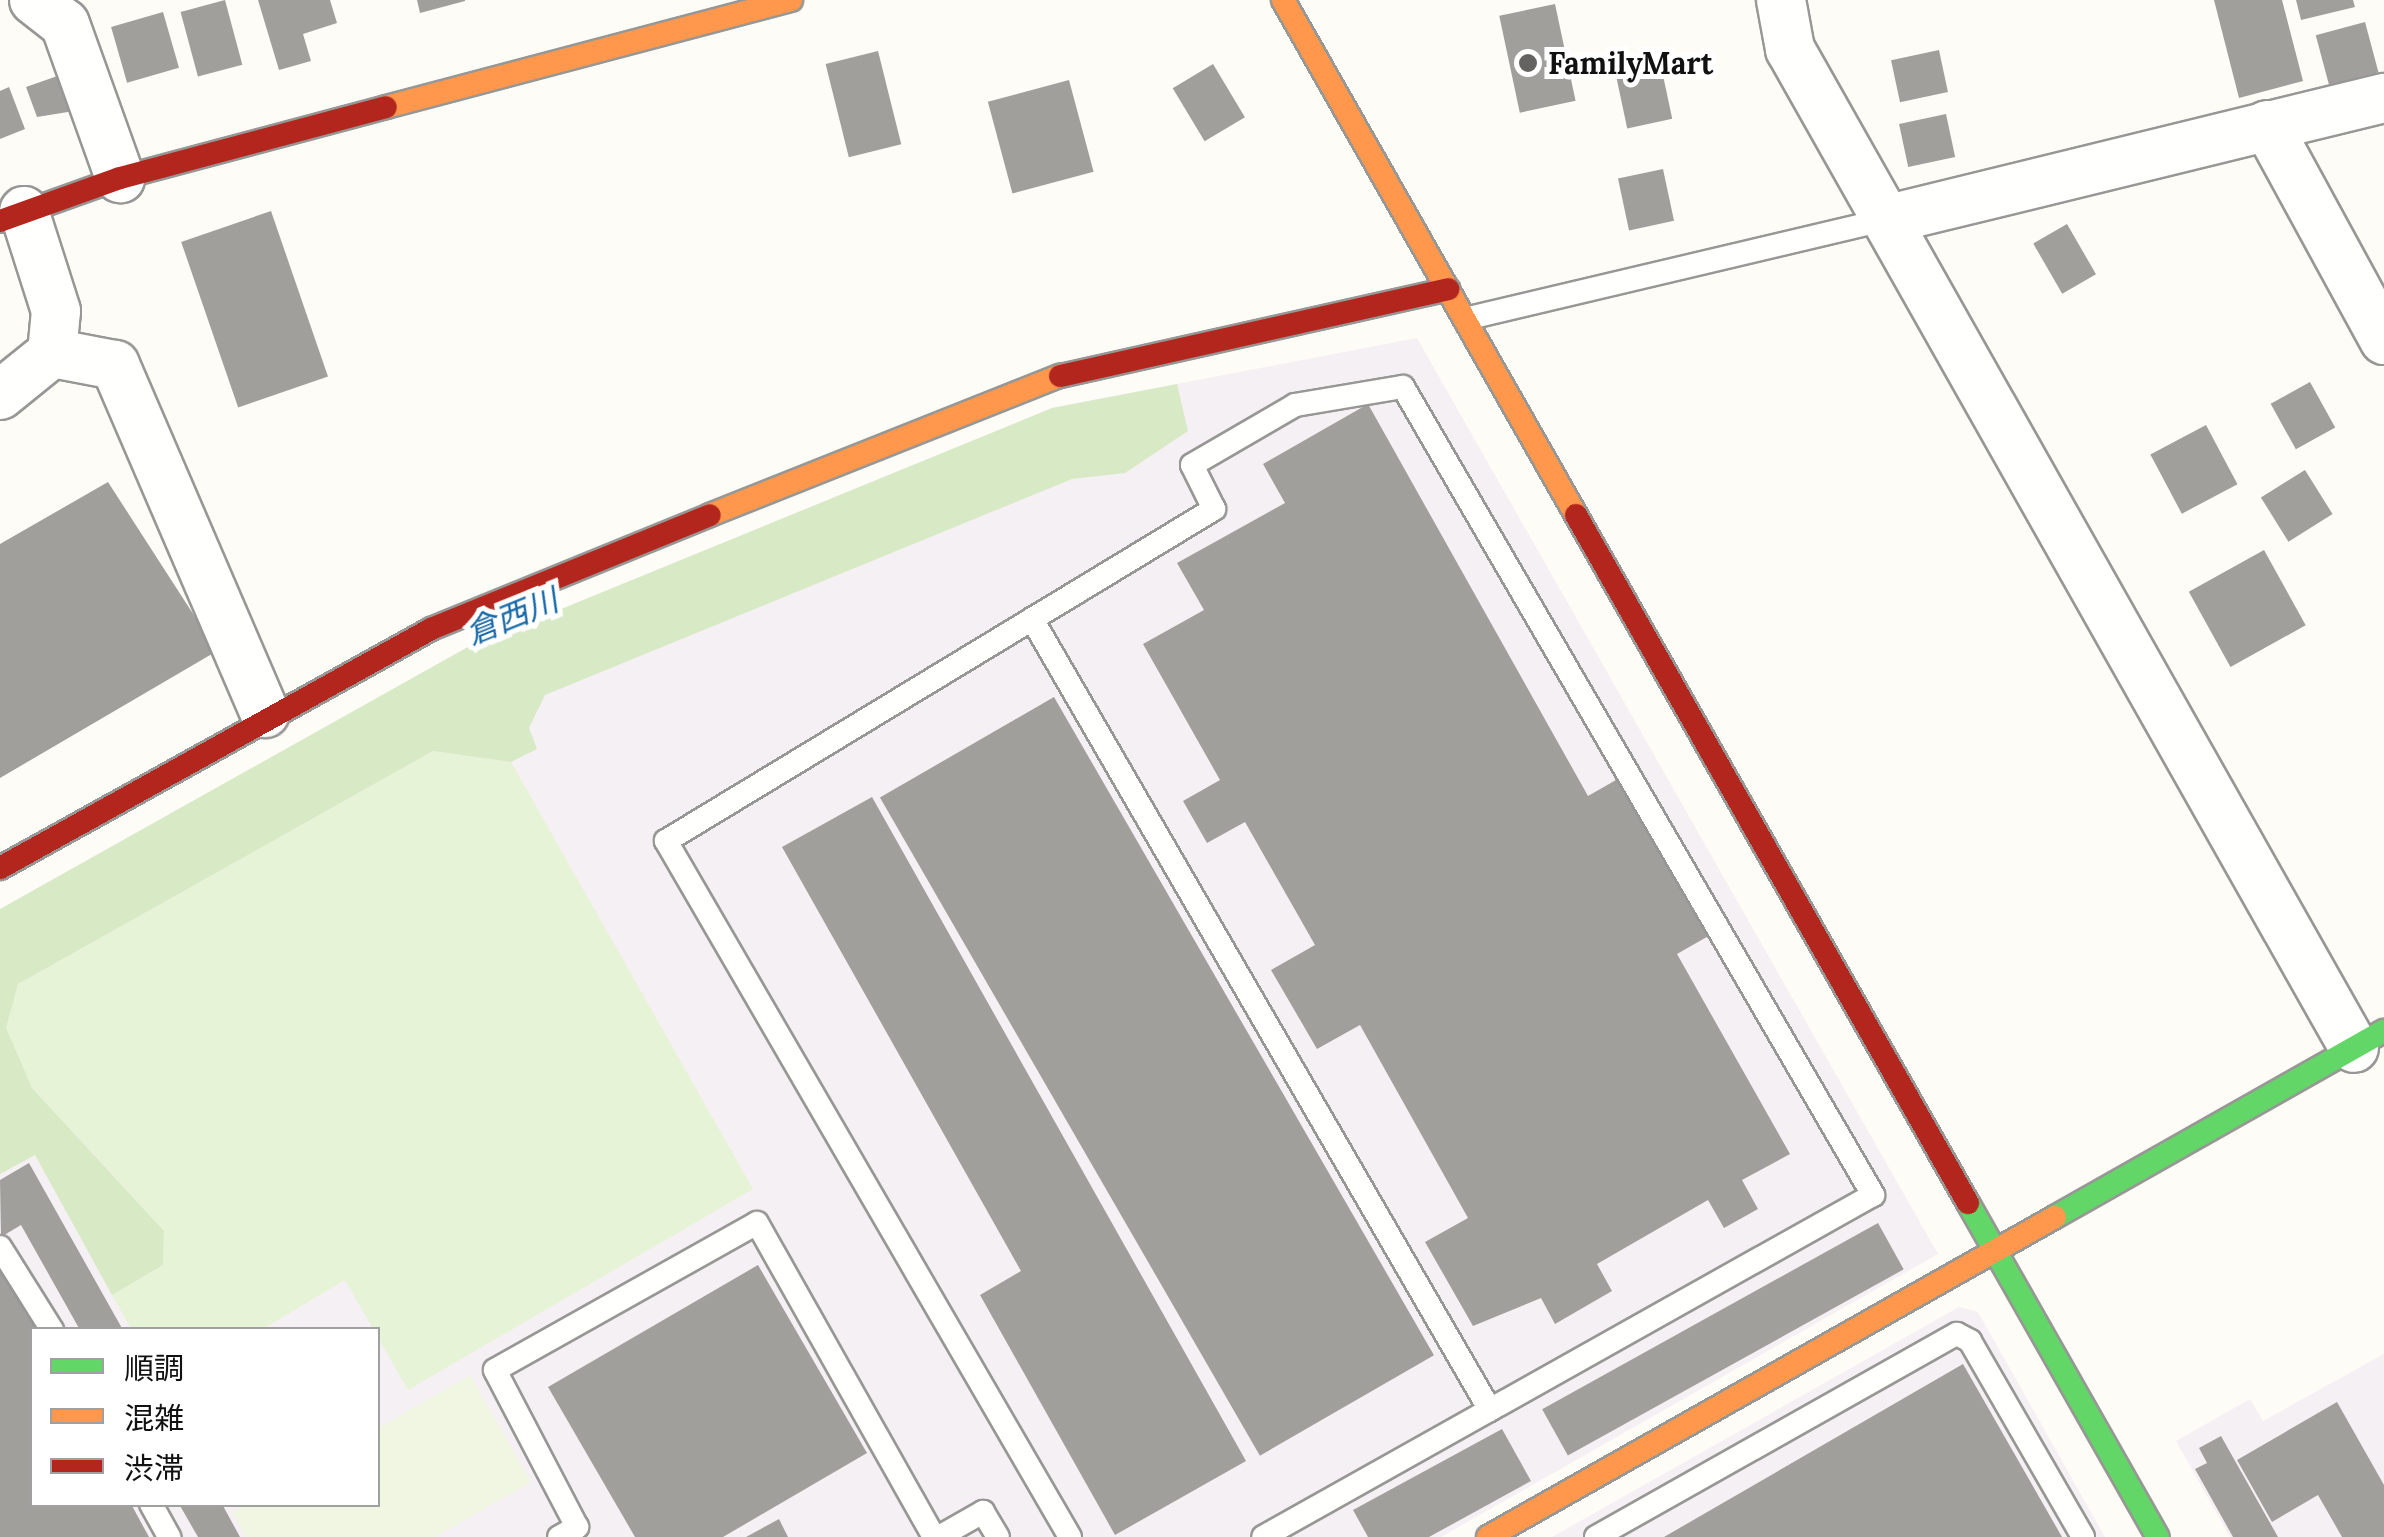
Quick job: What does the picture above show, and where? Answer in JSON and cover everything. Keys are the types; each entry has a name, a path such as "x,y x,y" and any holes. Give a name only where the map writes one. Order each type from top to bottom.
{"street":[{"path":"34,0 66,24 120,178"},
{"path":"0,395 52,353 56,311 12,216 120,178 791,0"},
{"path":"1284,0 2158,1537"},
{"path":"1488,1537 2369,1039 1790,49 1781,0"},
{"path":"1889,219 2384,98"},
{"path":"2267,125 2384,340"},
{"path":"0,868 265,713 431,630 1045,379 1448,289"},
{"path":"52,353 115,365 265,713"}],"lane":[{"path":"1465,319 1889,219"},
{"path":"1070,1537 666,841 1214,509 1192,465 1294,405 1403,387 1873,1196 1263,1537"},
{"path":"1032,620 1490,1410"},
{"path":"559,1537 576,1527 495,1370 757,1223 936,1537 984,1512 998,1537"},
{"path":"0,1247 50,1327"},
{"path":"1596,1537 1957,1334 1970,1341 2082,1537"},
{"path":"153,1507 169,1537"}],"shaded area":[{"path":"1417,338 1938,1254 1441,1537 0,1537 0,910 1052,408"},
{"path":"1959,1307 1978,1312 2105,1537 1552,1537"},
{"path":"2384,1354 2384,1537 2230,1537 2176,1441 2250,1399 2263,1421"}],"green space":[{"path":"1177,384 1188,431 1125,473 1072,479 545,695 529,728 537,749 511,762 433,751 18,984 6,1028 32,1088 164,1231 163,1265 112,1295 35,1155 0,1174 0,909 466,648 1052,408"},
{"path":"433,751 511,762 753,1189 408,1390 380,1341 380,1327 372,1327 345,1280 266,1327 130,1327 112,1295 163,1265 164,1231 32,1088 5,1028 18,984"},
{"path":"470,1375 531,1482 435,1537 246,1537 232,1512 241,1507 380,1507 380,1427"}],"building":[{"path":"225,0 242,65 198,77 181,12"},
{"path":"258,0 330,0 337,23 303,34 311,61 279,70"},
{"path":"417,0 465,0 465,1 420,13"},
{"path":"2214,0 2282,0 2303,81 2239,98"},
{"path":"2296,0 2353,0 2355,7 2301,20"},
{"path":"1555,4 1576,101 1520,113 1499,16"},
{"path":"163,12 179,68 127,83 111,27"},
{"path":"2365,22 2378,72 2329,85 2316,35"},
{"path":"1939,50 1948,92 1900,102 1891,60"},
{"path":"878,51 901,144 849,157 826,64"},
{"path":"1213,64 1245,117 1205,141 1173,88"},
{"path":"1661,66 1672,119 1627,128 1616,76"},
{"path":"66,73 80,110 37,117 26,87"},
{"path":"1069,80 1094,172 1012,194 988,102"},
{"path":"9,87 25,129 0,139 0,91"},
{"path":"1946,114 1955,157 1908,167 1899,124"},
{"path":"1663,169 1674,221 1629,230 1618,179"},
{"path":"271,211 328,376 238,407 181,242"},
{"path":"2067,224 2096,274 2062,294 2033,244"},
{"path":"2310,382 2335,427 2296,449 2271,404"},
{"path":"1368,404 1588,796 1630,772 1719,930 1677,954 1790,1154 1742,1180 1758,1209 1724,1228 1708,1200 1597,1264 1612,1291 1555,1324 1541,1298 1473,1326 1425,1242 1468,1218 1360,1025 1317,1049 1271,970 1315,945 1245,822 1207,843 1183,801 1220,780 1143,644 1204,610 1177,563 1285,503 1263,464"},
{"path":"2206,425 2237,484 2182,514 2150,455"},
{"path":"2305,470 2333,514 2288,542 2261,498"},
{"path":"108,482 217,651 0,778 0,544"},
{"path":"2264,550 2306,625 2230,667 2189,592"},
{"path":"1054,697 1434,1355 1260,1456 880,798"},
{"path":"872,797 1246,1461 1115,1535 980,1295 1021,1271 782,847"},
{"path":"29,1163 121,1327 78,1327 21,1225 1,1237 0,1180"},
{"path":"1878,1223 1904,1269 1568,1456 1542,1409"},
{"path":"0,1243 46,1327 30,1327 30,1507 133,1507 149,1537 0,1537"},
{"path":"758,1265 867,1453 723,1537 635,1537 548,1387"},
{"path":"1963,1364 2062,1537 1664,1537"},
{"path":"2337,1402 2384,1485 2384,1537 2342,1537 2318,1495 2272,1522 2237,1460"},
{"path":"1502,1429 1531,1481 1429,1537 1368,1537 1353,1510"},
{"path":"2221,1436 2278,1537 2233,1537 2195,1469 2207,1463 2199,1448"},
{"path":"181,1507 224,1507 240,1537 198,1537"},
{"path":"779,1519 788,1537 746,1537"}],"traffic: fast":[{"path":"2055,1217 2384,1031"},
{"path":"1968,1203 2158,1537"}],"traffic: slow":[{"path":"386,107 791,0"},
{"path":"1283,0 1576,515"},
{"path":"710,515 1060,376"},
{"path":"1488,1537 2055,1217"}],"traffic: jam":[{"path":"0,221 120,178 386,107"},
{"path":"1060,376 1448,289"},
{"path":"0,868 431,629 710,515"},
{"path":"1576,515 1968,1203"}],"place":[{"name":"FamilyMart","path":"1528,63"}],"water label":[{"name":"倉西川","path":"512,617"}]}
